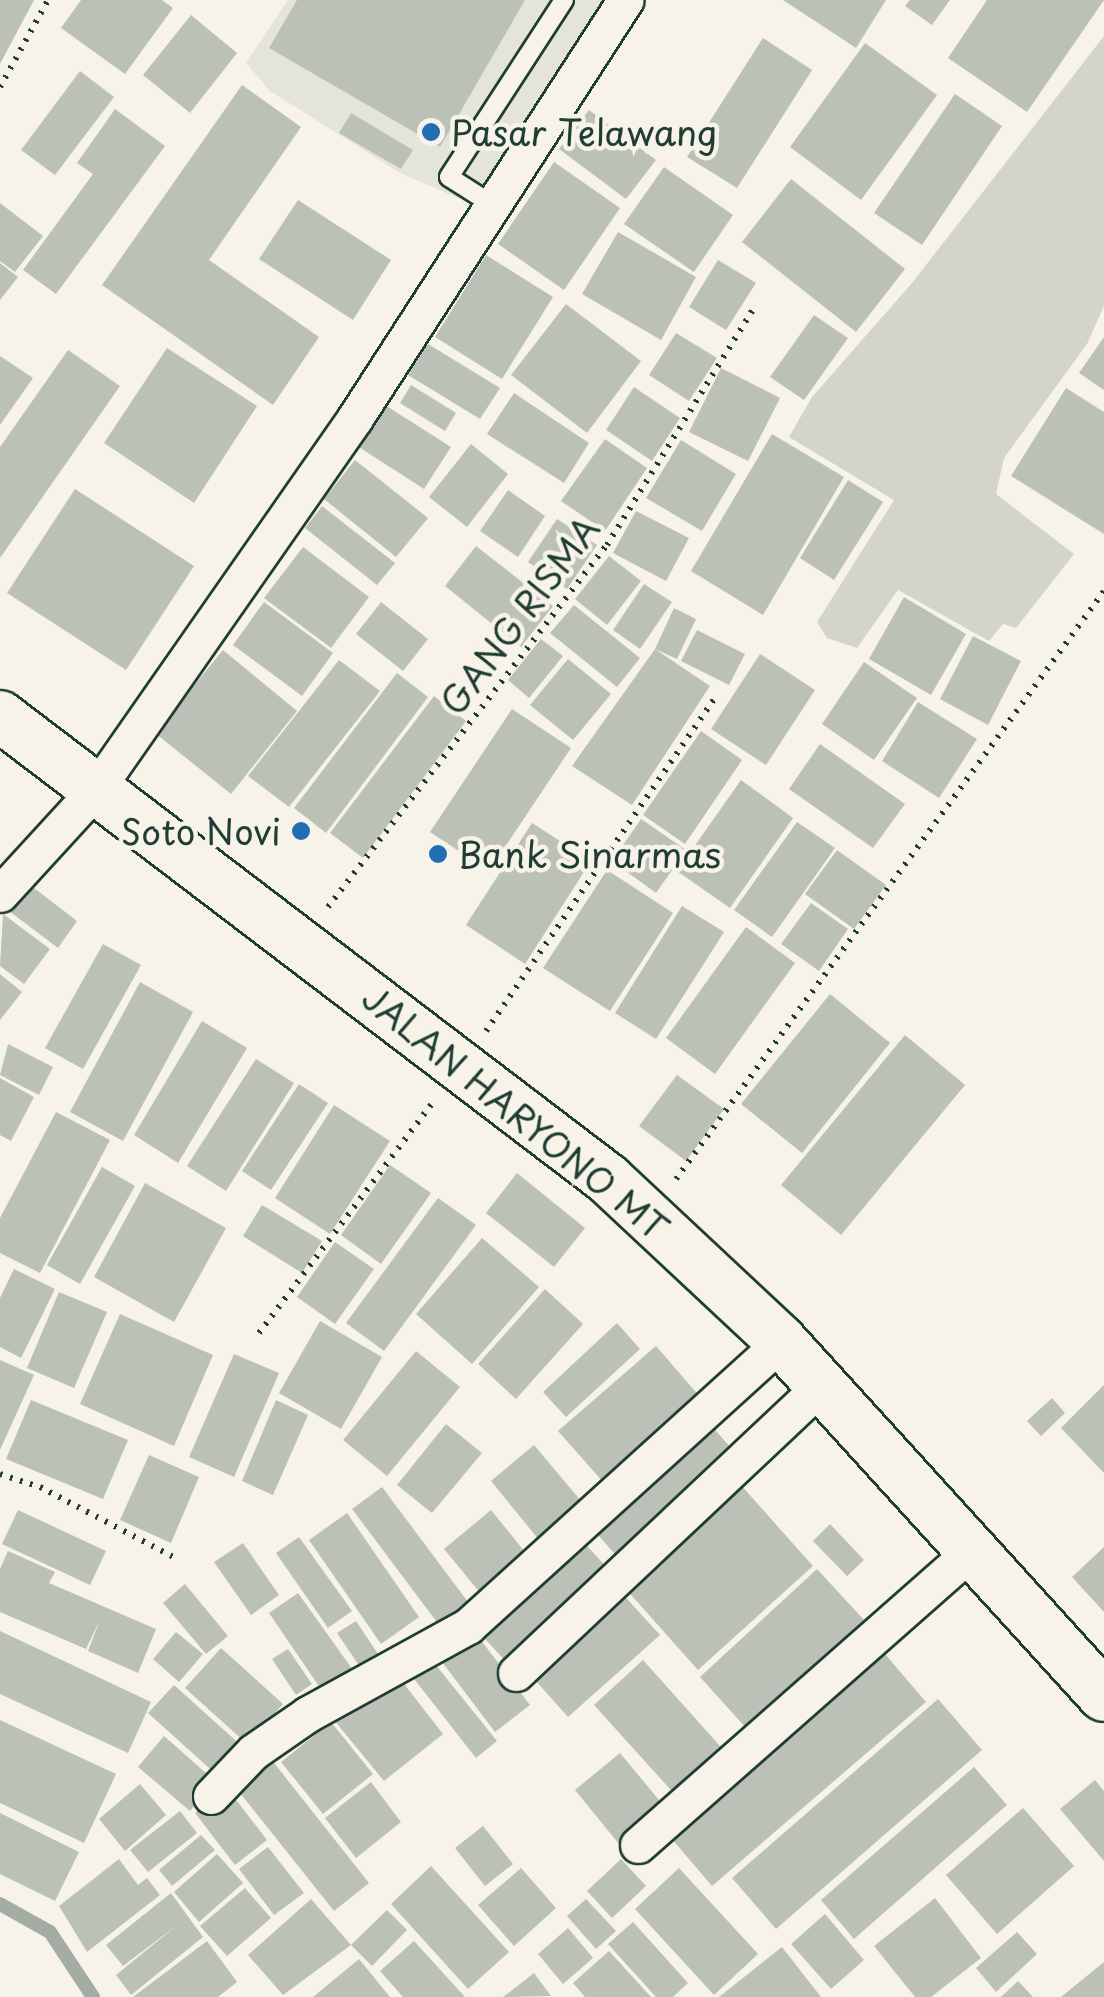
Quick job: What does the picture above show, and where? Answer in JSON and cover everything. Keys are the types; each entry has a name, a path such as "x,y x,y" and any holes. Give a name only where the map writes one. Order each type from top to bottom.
{"street":[{"path":"0,894 97,788 355,418 625,0"},
{"name":"JALAN HARYONO MT","path":"0,716 464,1063 647,1215 781,1342 1104,1696"},
{"path":"211,1796 253,1752 308,1714 468,1626 781,1342"},
{"path":"516,1673 821,1386"},
{"path":"638,1845 972,1550"}],"lane":[{"path":"493,205 449,176 564,0"}],"path":[{"path":"0,87 48,0"},
{"name":"GANG RISMA","path":"302,941 607,545 755,306"},
{"path":"647,1215 752,1081 1104,591"},
{"path":"259,1334 464,1063 714,698"},
{"path":"0,1474 40,1487 175,1558"}],"shaded area":[{"name":"Pasar Telawang","path":"288,0 604,0 481,208 400,173 270,91 246,63"},
{"path":"1104,36 1104,306 1087,344 1004,458 996,494 1074,554 1016,628 1003,624 989,641 898,590 857,648 827,638 817,622 894,500 789,437 812,397 912,283"}],"building":[{"path":"0,0 34,0 0,64"},
{"path":"81,0 162,0 173,8 125,74 61,28"},
{"path":"297,0 525,0 440,147 269,48"},
{"path":"783,0 886,0 856,48"},
{"path":"910,0 950,0 932,25 905,6"},
{"path":"987,0 1104,0 1027,112 948,58"},
{"path":"191,15 237,53 190,113 143,75"},
{"path":"763,38 812,70 737,188 687,157"},
{"path":"865,43 937,95 861,200 790,147"},
{"path":"80,71 114,97 55,175 21,150"},
{"path":"242,85 301,127 209,260 319,337 273,405 102,285"},
{"path":"955,94 1002,126 922,245 874,213"},
{"path":"115,109 165,146 56,294 23,270 93,174 77,163"},
{"path":"589,110 656,160 626,199 559,149"},
{"path":"351,113 413,150 401,169 339,133"},
{"path":"554,162 620,208 564,290 498,244"},
{"path":"664,167 733,215 694,272 624,224"},
{"path":"791,179 905,269 856,332 742,242"},
{"path":"298,200 391,260 353,320 259,259"},
{"path":"0,203 43,236 15,272 0,261"},
{"path":"618,232 696,277 661,340 582,294"},
{"path":"486,255 553,297 502,379 435,337"},
{"path":"718,260 756,283 726,330 689,307"},
{"path":"0,263 18,277 0,300"},
{"path":"566,304 641,361 587,433 511,375"},
{"path":"814,315 848,338 804,400 770,377"},
{"path":"676,333 717,358 689,401 649,375"},
{"path":"1104,337 1104,390 1079,373"},
{"path":"428,344 500,388 480,419 408,375"},
{"path":"167,348 257,406 194,503 104,443"},
{"path":"68,350 120,386 0,558 0,447"},
{"path":"0,356 33,378 0,425"},
{"path":"721,368 780,398 748,461 689,432"},
{"path":"411,385 456,413 445,431 400,403"},
{"path":"634,387 680,418 652,461 606,430"},
{"path":"1066,388 1104,412 1104,534 1011,476"},
{"path":"514,393 589,443 564,483 487,434"},
{"path":"377,400 451,447 424,489 351,442"},
{"path":"772,434 844,477 763,615 691,571"},
{"path":"605,439 647,468 605,531 561,501"},
{"path":"681,440 736,474 702,531 646,498"},
{"path":"471,444 508,474 467,527 429,497"},
{"path":"355,460 428,518 396,557 324,499"},
{"path":"848,480 883,502 834,580 800,558"},
{"path":"75,489 194,566 126,670 7,593"},
{"path":"508,490 545,516 518,557 480,531"},
{"path":"322,506 395,563 377,585 305,528"},
{"path":"636,511 689,538 666,581 613,553"},
{"path":"557,519 597,545 567,589 528,562"},
{"path":"476,546 553,606 521,647 445,586"},
{"path":"303,547 369,597 331,648 264,598"},
{"path":"609,556 641,581 607,625 575,599"},
{"path":"644,584 672,602 640,649 613,630"},
{"path":"904,597 966,634 931,695 869,659"},
{"path":"264,602 333,653 302,696 233,645"},
{"path":"381,602 428,639 403,671 356,634"},
{"path":"574,605 640,658 617,687 550,633"},
{"path":"674,608 696,619 677,659 655,649"},
{"path":"697,630 745,654 729,685 681,661"},
{"path":"973,636 1021,661 988,725 940,699"},
{"path":"541,639 563,656 529,698 508,680"},
{"path":"655,649 710,686 632,805 572,766"},
{"path":"223,650 297,711 231,794 155,733"},
{"path":"760,654 815,690 766,765 711,729"},
{"path":"568,659 611,694 573,740 530,705"},
{"path":"339,660 380,691 289,807 248,776"},
{"path":"864,662 917,698 874,760 822,724"},
{"path":"397,673 428,697 326,833 294,808"},
{"path":"434,696 466,721 363,858 330,833"},
{"path":"918,702 977,739 939,798 882,761"},
{"path":"512,709 571,748 489,871 430,832"},
{"path":"701,731 742,760 685,844 643,815"},
{"path":"820,744 905,804 873,848 789,789"},
{"path":"741,780 793,818 730,908 677,871"},
{"path":"641,819 686,850 656,893 612,861"},
{"path":"797,822 835,848 772,937 734,910"},
{"path":"532,823 591,861 525,964 466,925"},
{"path":"837,850 886,885 854,929 805,894"},
{"path":"607,870 673,913 610,1011 543,968"},
{"path":"25,881 77,921 58,948 5,908"},
{"path":"811,903 848,929 819,971 781,944"},
{"path":"682,906 724,932 656,1039 615,1013"},
{"path":"3,914 50,949 24,984 0,966"},
{"path":"746,927 795,963 715,1074 666,1038"},
{"path":"103,944 141,965 83,1069 45,1048"},
{"path":"0,974 22,992 0,1020"},
{"path":"140,982 193,1012 123,1141 70,1112"},
{"path":"830,994 890,1043 802,1153 741,1104"},
{"path":"202,1021 247,1048 178,1163 134,1135"},
{"path":"905,1035 965,1085 841,1235 781,1185"},
{"path":"8,1044 53,1067 39,1095 0,1075"},
{"path":"256,1059 294,1083 226,1191 187,1166"},
{"path":"677,1075 724,1109 686,1161 639,1126"},
{"path":"0,1078 34,1097 11,1141 0,1135"},
{"path":"299,1084 328,1103 271,1190 242,1171"},
{"path":"334,1105 390,1141 330,1234 275,1198"},
{"path":"56,1112 110,1140 40,1273 0,1253 0,1218"},
{"path":"390,1165 431,1193 381,1264 341,1235"},
{"path":"102,1167 135,1186 80,1284 47,1265"},
{"path":"517,1173 585,1228 554,1267 486,1213"},
{"path":"145,1183 226,1228 174,1322 94,1277"},
{"path":"438,1198 476,1225 384,1351 346,1323"},
{"path":"262,1205 322,1241 302,1273 243,1236"},
{"path":"482,1238 539,1287 472,1364 416,1314"},
{"path":"335,1242 374,1269 335,1324 297,1297"},
{"path":"14,1269 55,1289 21,1358 0,1347 0,1298"},
{"path":"545,1289 583,1324 516,1399 478,1364"},
{"path":"59,1292 107,1312 74,1388 27,1368"},
{"path":"120,1314 213,1355 174,1446 80,1404"},
{"path":"320,1321 382,1357 341,1429 279,1393"},
{"path":"617,1323 640,1349 566,1417 543,1392"},
{"path":"656,1346 701,1398 604,1483 558,1431"},
{"path":"416,1351 460,1387 387,1476 343,1440"},
{"path":"234,1354 279,1373 234,1477 189,1457"},
{"path":"0,1360 34,1375 0,1450"},
{"path":"1104,1385 1104,1473 1061,1428"},
{"path":"1052,1398 1065,1413 1041,1436 1027,1421"},
{"path":"31,1400 128,1440 103,1499 6,1459"},
{"path":"276,1400 308,1415 273,1495 242,1481"},
{"path":"446,1424 482,1453 432,1513 397,1485"},
{"path":"710,1424 737,1455 620,1560 592,1528"},
{"path":"534,1445 592,1514 548,1551 491,1481"},
{"path":"149,1455 199,1477 171,1543 120,1520"},
{"path":"731,1474 813,1566 698,1670 616,1578"},
{"path":"382,1487 474,1610 445,1633 352,1509"},
{"path":"18,1510 106,1551 90,1585 2,1544"},
{"path":"491,1510 533,1562 486,1600 444,1549"},
{"path":"347,1513 419,1617 381,1644 309,1540"},
{"path":"830,1524 864,1560 847,1576 813,1541"},
{"path":"576,1534 612,1573 510,1666 474,1627"},
{"path":"299,1537 352,1611 328,1628 276,1553"},
{"path":"243,1543 279,1595 251,1615 214,1562"},
{"path":"1104,1547 1104,1612 1072,1577"},
{"path":"8,1551 55,1572 49,1583 156,1629 138,1673 88,1651 100,1620 86,1649 0,1612 0,1569"},
{"path":"817,1569 864,1620 747,1729 700,1677"},
{"path":"185,1584 228,1636 206,1654 163,1603"},
{"path":"618,1589 660,1635 568,1717 527,1671"},
{"path":"298,1593 358,1677 327,1698 269,1613"},
{"path":"356,1621 382,1660 364,1673 337,1633"},
{"path":"0,1631 151,1702 128,1753 0,1694"},
{"path":"474,1631 530,1705 495,1732 439,1658"},
{"path":"176,1632 203,1654 179,1682 153,1659"},
{"path":"221,1648 283,1704 247,1744 185,1688"},
{"path":"288,1649 312,1684 296,1695 272,1659"},
{"path":"427,1654 497,1741 476,1758 407,1670"},
{"path":"885,1654 926,1702 712,1886 671,1838"},
{"path":"643,1660 728,1755 679,1799 594,1705"},
{"path":"394,1671 443,1734 384,1781 334,1720"},
{"path":"174,1685 245,1749 219,1777 148,1713"},
{"path":"938,1699 982,1750 776,1929 732,1878"},
{"path":"0,1720 116,1774 84,1843 0,1803"},
{"path":"331,1722 373,1774 323,1814 281,1762"},
{"path":"164,1736 215,1781 190,1811 138,1767"},
{"path":"620,1753 664,1806 619,1844 575,1790"},
{"path":"267,1754 369,1883 334,1911 232,1783"},
{"path":"974,1767 1007,1805 854,1939 821,1900"},
{"path":"1095,1780 1104,1791 1104,1861 1060,1809"},
{"path":"371,1782 401,1822 356,1858 325,1818"},
{"path":"140,1784 166,1815 125,1851 99,1819"},
{"path":"227,1788 267,1840 235,1865 195,1813"},
{"path":"1023,1808 1074,1866 997,1934 946,1875"},
{"path":"180,1811 197,1833 148,1872 130,1850"},
{"path":"0,1813 79,1852 55,1901 0,1874"},
{"path":"483,1826 513,1864 485,1886 455,1848"},
{"path":"201,1835 215,1850 172,1886 159,1870"},
{"path":"268,1847 304,1893 274,1915 239,1869"},
{"path":"217,1854 243,1883 199,1922 174,1892"},
{"path":"119,1859 138,1885 147,1878 160,1895 87,1952 59,1906"},
{"path":"621,1859 646,1886 612,1918 587,1891"},
{"path":"431,1866 509,1952 468,1989 391,1904"},
{"path":"521,1868 556,1908 514,1946 478,1905"},
{"path":"679,1868 758,1954 714,1995 635,1909"},
{"path":"245,1888 271,1918 227,1956 200,1926"},
{"path":"171,1893 203,1937 131,1995 116,1975 176,1926 123,1966 106,1945"},
{"path":"935,1898 981,1958 931,1997 915,1997 874,1946"},
{"path":"311,1899 351,1945 283,1995 248,1955"},
{"path":"586,1899 616,1931 596,1949 567,1916"},
{"path":"387,1910 407,1930 372,1966 351,1945"},
{"path":"825,1914 864,1960 831,1989 791,1944"},
{"path":"633,1922 688,1983 673,1997 656,1997 608,1944"},
{"path":"568,1928 593,1958 563,1984 538,1954"},
{"path":"1017,1932 1037,1954 996,1992 976,1968"},
{"path":"207,1941 237,1982 218,1997 133,1997"},
{"path":"414,1941 465,1997 403,1997 380,1971"},
{"path":"782,1947 821,1997 719,1997"},
{"path":"609,1951 651,1997 585,1997 573,1983"},
{"path":"359,1959 390,1997 313,1997"},
{"path":"1104,1962 1104,1997 1061,1997"},
{"path":"534,1973 551,1996 503,1997"},
{"path":"1018,1981 1033,1997 1001,1997"}],"waterway":[{"path":"0,1904 50,1932 93,1997"}],"place":[{"name":"Pasar Telawang","path":"431,132"},
{"name":"Soto Novi","path":"301,831"},
{"name":"Bank Sinarmas","path":"438,854"}]}
